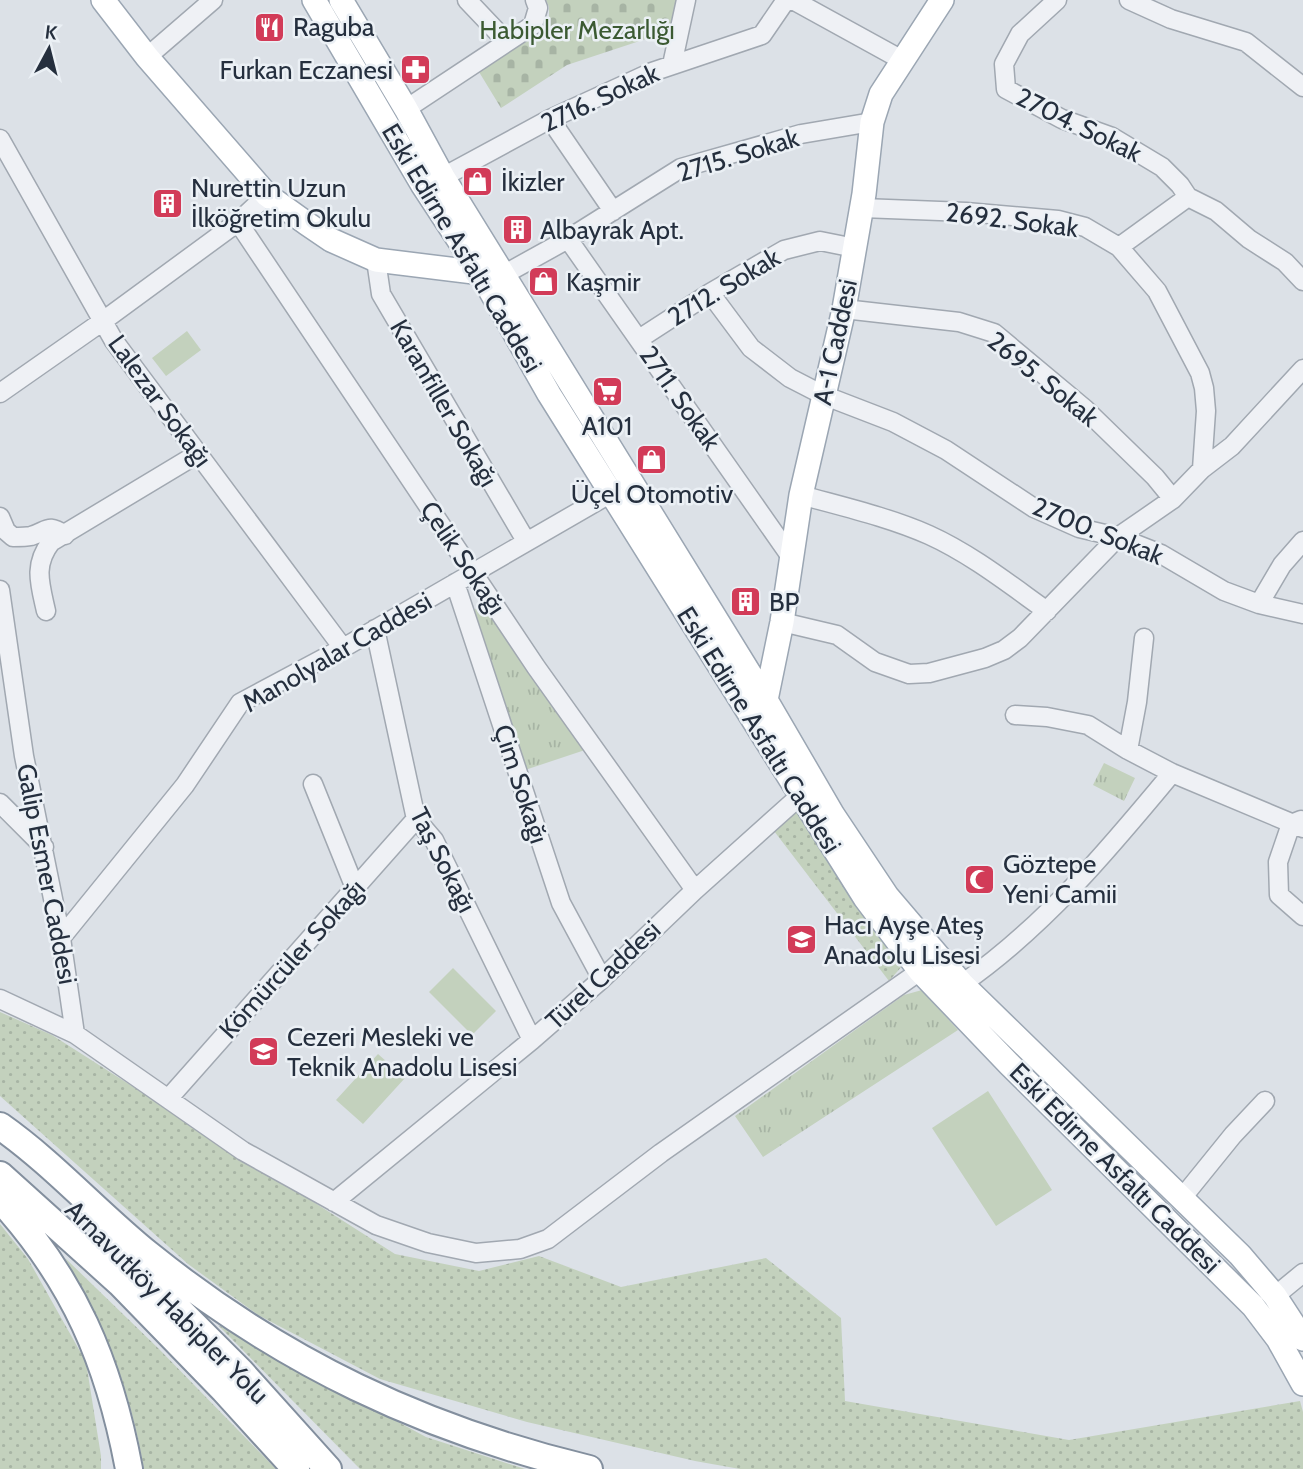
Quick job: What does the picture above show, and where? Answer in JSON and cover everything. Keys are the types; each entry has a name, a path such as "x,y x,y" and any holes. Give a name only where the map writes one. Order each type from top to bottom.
{"highway":[{"path":"0,1126 164,1267 247,1326 314,1367 425,1419 477,1438 589,1469"},
{"name":"Arnavutköy Habipler Yolu","path":"0,1140 75,1208 187,1317 240,1371 328,1469"},
{"name":"Arnavutköy Habipler Yolu","path":"0,1175 120,1283 296,1469"},
{"path":"0,1199 27,1228 56,1270 98,1351 113,1395 129,1469"},
{"path":"98,1351 114,1469"}],"main road":[{"path":"103,0 147,57 267,195 331,240 376,260 492,274"},
{"name":"Eski Edirne Asfaltı Caddesi","path":"314,0 422,184 492,274 757,705 801,795 865,898 920,971 1009,1064 1253,1306 1278,1339 1303,1384"},
{"name":"Eski Edirne Asfaltı Caddesi","path":"341,0 443,177 549,394 887,896 962,984 1240,1255 1275,1296 1303,1339"},
{"name":"A-1 Caddesi","path":"757,705 782,622 801,495 844,309 862,208 872,122 881,94 942,0"}],"street":[{"path":"147,57 213,0"},
{"path":"467,0 506,41"},
{"path":"406,109 533,24 538,8 535,0"},
{"path":"672,65 686,0"},
{"name":"2716. Sokak","path":"443,177 550,119 652,72 762,35 786,0"},
{"path":"793,0 902,60"},
{"name":"2704. Sokak","path":"1058,0 1020,34 1003,64 1006,89 1062,119 1112,137 1152,161 1171,176 1188,197 1216,211 1249,239 1284,262 1303,281"},
{"path":"1129,0 1171,19 1246,42 1303,87"},
{"path":"550,119 613,211"},
{"name":"2715. Sokak","path":"492,274 568,239 681,168 801,134 872,122"},
{"name":"Lalezar Sokağı","path":"0,139 114,341 343,648"},
{"path":"0,393 238,222 267,195"},
{"path":"1119,247 1188,197"},
{"name":"2692. Sokak","path":"862,208 965,212 1058,220 1085,227 1119,247 1157,291 1200,373 1206,411 1202,469"},
{"name":"Çelik Sokağı","path":"238,222 543,677 695,890"},
{"name":"2711. Sokak","path":"568,239 791,557"},
{"name":"2712. Sokak","path":"639,340 710,293 784,250 820,241 855,247"},
{"name":"Karanfiller Sokağı","path":"376,260 381,294 526,541"},
{"name":"2700. Sokak","path":"710,293 751,348 790,378 823,395 893,422 946,450 1034,508 1079,528 1118,537 1161,554 1224,591 1259,604 1303,614"},
{"name":"2695. Sokak","path":"844,309 959,322 993,333 1085,409 1155,477 1173,499"},
{"path":"782,622 837,635 875,662 909,674 929,673 995,654 1020,638 1118,537 1173,499 1202,469 1232,446 1303,369"},
{"path":"46,611 39,572 42,554 51,542 199,453"},
{"name":"Manolyalar Caddesi","path":"61,937 185,785 240,703 343,648 613,492"},
{"path":"801,495 882,517 931,536 994,573 1046,611"},
{"path":"0,517 6,531 13,537 33,536 45,529 54,528 65,535"},
{"path":"1259,604 1282,565 1303,541"},
{"name":"Çim Sokağı","path":"455,583 561,903 602,979"},
{"name":"Galip Esmer Caddesi","path":"0,590 24,756 61,937 75,1034"},
{"name":"Taş Sokağı","path":"374,629 416,819 434,840 532,1040"},
{"path":"1128,750 1144,638"},
{"path":"1015,715 1047,717 1088,726 1172,773 1299,824 1278,862 1279,895 1303,916"},
{"path":"962,984 1017,941 1079,880 1172,773"},
{"path":"313,784 355,888"},
{"name":"Türel Caddesi","path":"334,1202 532,1040 602,979 695,890 801,795"},
{"path":"0,803 44,847"},
{"name":"Kömürcüler Sokağı","path":"168,1099 416,819"},
{"path":"0,999 75,1034 243,1151 376,1225 452,1249 476,1253 535,1245 548,1238 661,1153 920,971"},
{"path":"1182,1198 1233,1135 1265,1101"},
{"path":"1275,1296 1303,1273"}],"green space":[{"name":"Habipler Mezarlığı","path":"546,0 684,0 676,29 567,65 501,108 476,67 549,19"},
{"path":"187,331 201,350 166,376 152,358"},
{"path":"480,605 484,605 588,749 525,770 470,614"},
{"path":"1104,763 1135,778 1124,801 1093,785"},
{"path":"797,808 904,964 889,981 774,831"},
{"path":"453,968 496,1011 472,1035 429,992"},
{"path":"922,990 958,1030 763,1157 735,1116 904,995"},
{"path":"0,1012 52,1035 395,1254 479,1271 539,1256 621,1287 766,1258 841,1318 845,1401 1069,1440 1300,1401 1303,1412 1303,1469 740,1469 527,1422 380,1379 258,1315 188,1264 0,1096"},
{"path":"378,1054 405,1078 363,1124 336,1100"},
{"path":"988,1091 1052,1190 996,1226 932,1128"},
{"path":"0,1224 28,1259 86,1362 101,1469 0,1469"},
{"path":"65,1258 159,1349 276,1469 144,1469 132,1412 115,1360 93,1310"},
{"path":"218,1325 426,1437 525,1469 360,1469"}],"place":[{"name":"Raguba","path":"270,27"},
{"name":"Furkan Eczanesi","path":"416,70"},
{"name":"İkizler","path":"478,182"},
{"name":"Nurettin Uzun İlköğretim Okulu","path":"168,203"},
{"name":"Albayrak Apt.","path":"517,230"},
{"name":"Kaşmir","path":"543,282"},
{"name":"A101","path":"607,391"},
{"name":"Üçel Otomotiv","path":"652,459"},
{"name":"BP","path":"746,602"},
{"name":"Göztepe Yeni Camii","path":"980,879"},
{"name":"Hacı Ayşe Ateş Anadolu Lisesi","path":"801,940"},
{"name":"Cezeri Mesleki ve Teknik Anadolu Lisesi","path":"264,1052"}]}
